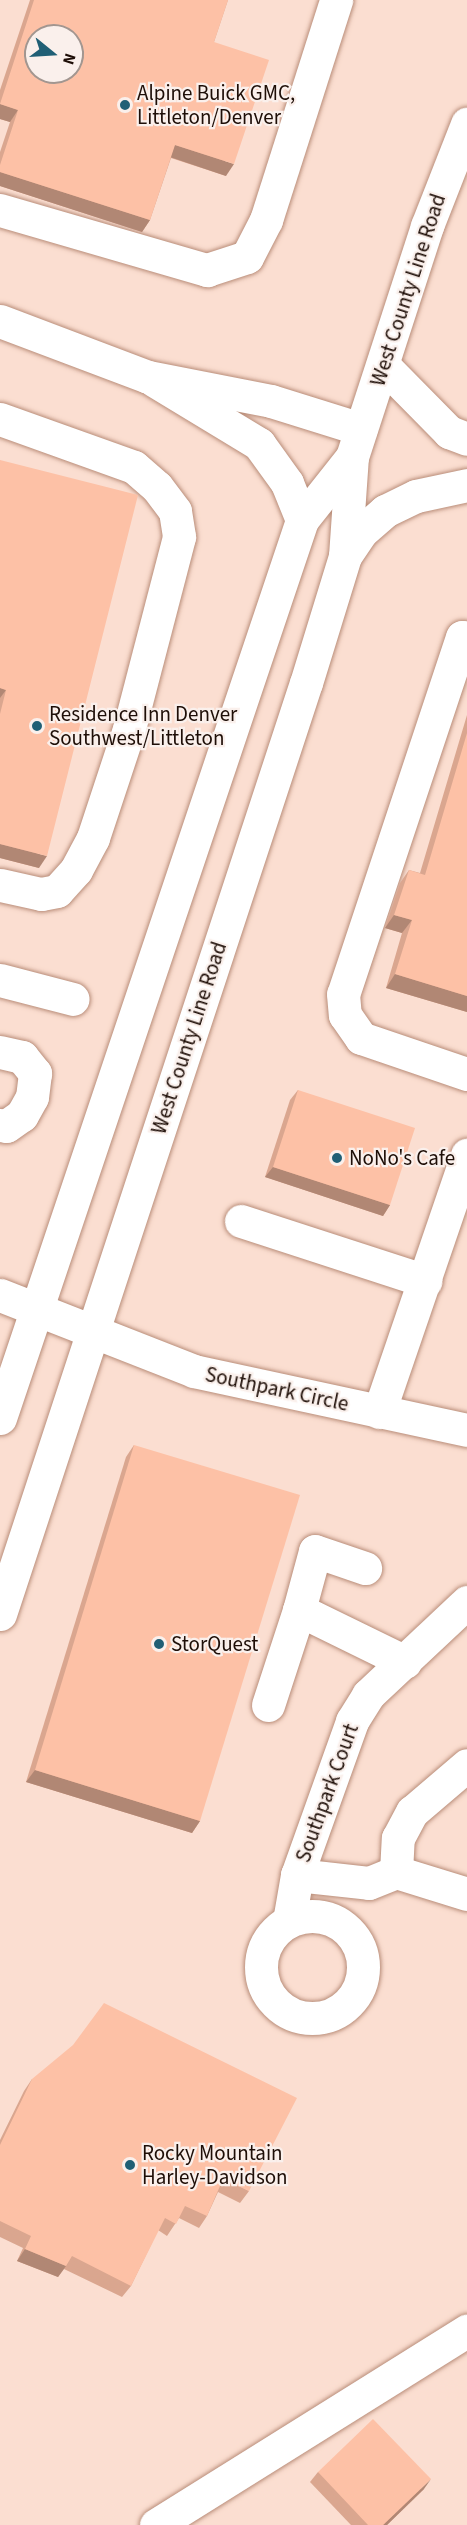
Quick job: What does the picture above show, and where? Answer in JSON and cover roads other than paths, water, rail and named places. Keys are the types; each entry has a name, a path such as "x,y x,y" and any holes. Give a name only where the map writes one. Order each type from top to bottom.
{"main road":[{"path":"0,210 207,270 247,257 266,220 336,0"},
{"name":"West County Line Road","path":"0,1614 345,556 357,443 428,226 467,124"},
{"path":"0,321 148,377 271,401 357,443"},
{"path":"384,366 449,432 467,439"},
{"path":"148,377 259,444 287,483 302,520"},
{"path":"0,419 134,467 157,487 175,511 179,537 129,729 93,838 76,870 57,891 41,894 0,885"},
{"name":"West County Line Road","path":"0,1418 302,520 357,443"},
{"path":"345,556 361,532 385,511 416,496 467,485"},
{"path":"467,638 462,637 343,994 345,1015 361,1038 467,1074"},
{"path":"0,980 73,999"},
{"path":"0,1053 22,1057 35,1073 32,1097 22,1114 6,1126 0,1125"},
{"path":"378,1412 426,1281 467,1155"},
{"path":"241,1221 426,1281"},
{"name":"Southpark Circle","path":"0,1295 194,1371 467,1430"},
{"path":"268,1705 299,1610 315,1551 365,1568"},
{"name":"Southpark Court","path":"289,1921 297,1875 352,1721 369,1695 467,1602"},
{"path":"299,1610 405,1662"},
{"path":"396,1872 398,1838 412,1812 467,1766"},
{"path":"297,1875 369,1882 396,1872 466,1893"},
{"path":"156,2525 467,2331"}],"place":[{"name":"Alpine Buick GMC, Littleton/Denver","path":"125,105"},
{"name":"Residence Inn Denver Southwest/Littleton","path":"37,726"},
{"name":"NoNo's Cafe","path":"337,1158"},
{"name":"StorQuest","path":"159,1644"},
{"name":"Rocky Mountain Harley-Davidson","path":"130,2165"}]}
